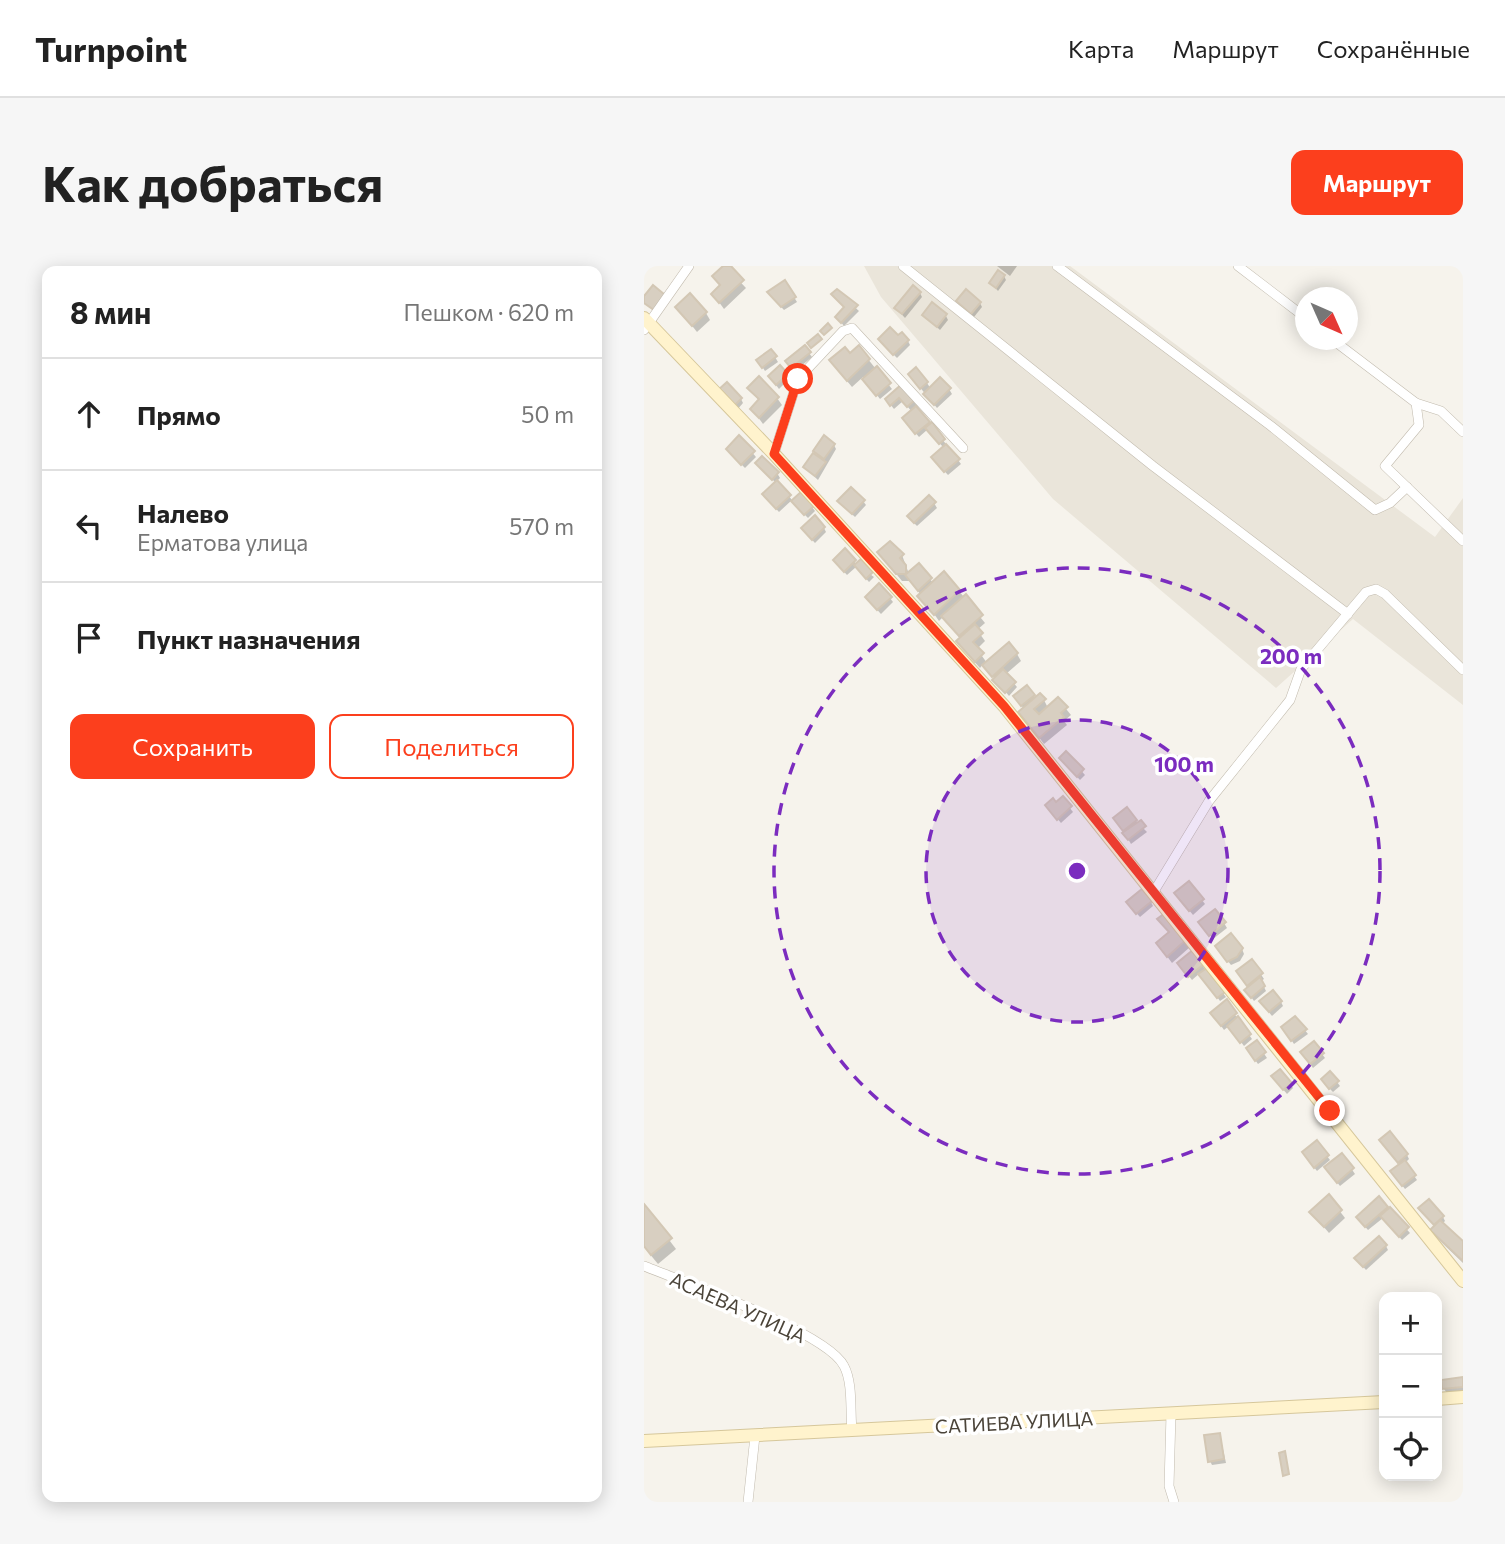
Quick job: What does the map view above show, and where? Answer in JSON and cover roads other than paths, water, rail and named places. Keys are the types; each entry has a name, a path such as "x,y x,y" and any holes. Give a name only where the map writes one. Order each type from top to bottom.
{"street":[{"path":"689,266 646,324 774,454 1004,706 1463,1281"},
{"path":"902,266 1153,466 1348,614"},
{"path":"1058,266 1271,426 1375,510 1390,503 1407,487"},
{"path":"1238,266 1295,310"},
{"path":"774,454 798,379 843,331 852,328 963,448"},
{"path":"1347,350 1416,403 1441,411 1463,432"},
{"path":"1416,403 1419,425 1385,466 1463,541"},
{"path":"1153,893 1209,801 1290,700 1301,669 1366,592 1376,589 1463,670"},
{"name":"АСАЕВА УЛИЦА","path":"644,1266 795,1329 830,1350 844,1366 848,1377 852,1430"},
{"path":"1442,1399 1463,1397"},
{"name":"САТИЕВА УЛИЦА","path":"644,1441 1379,1402"},
{"path":"1171,1414 1168,1486 1174,1502"},
{"path":"748,1502 755,1436"}]}
